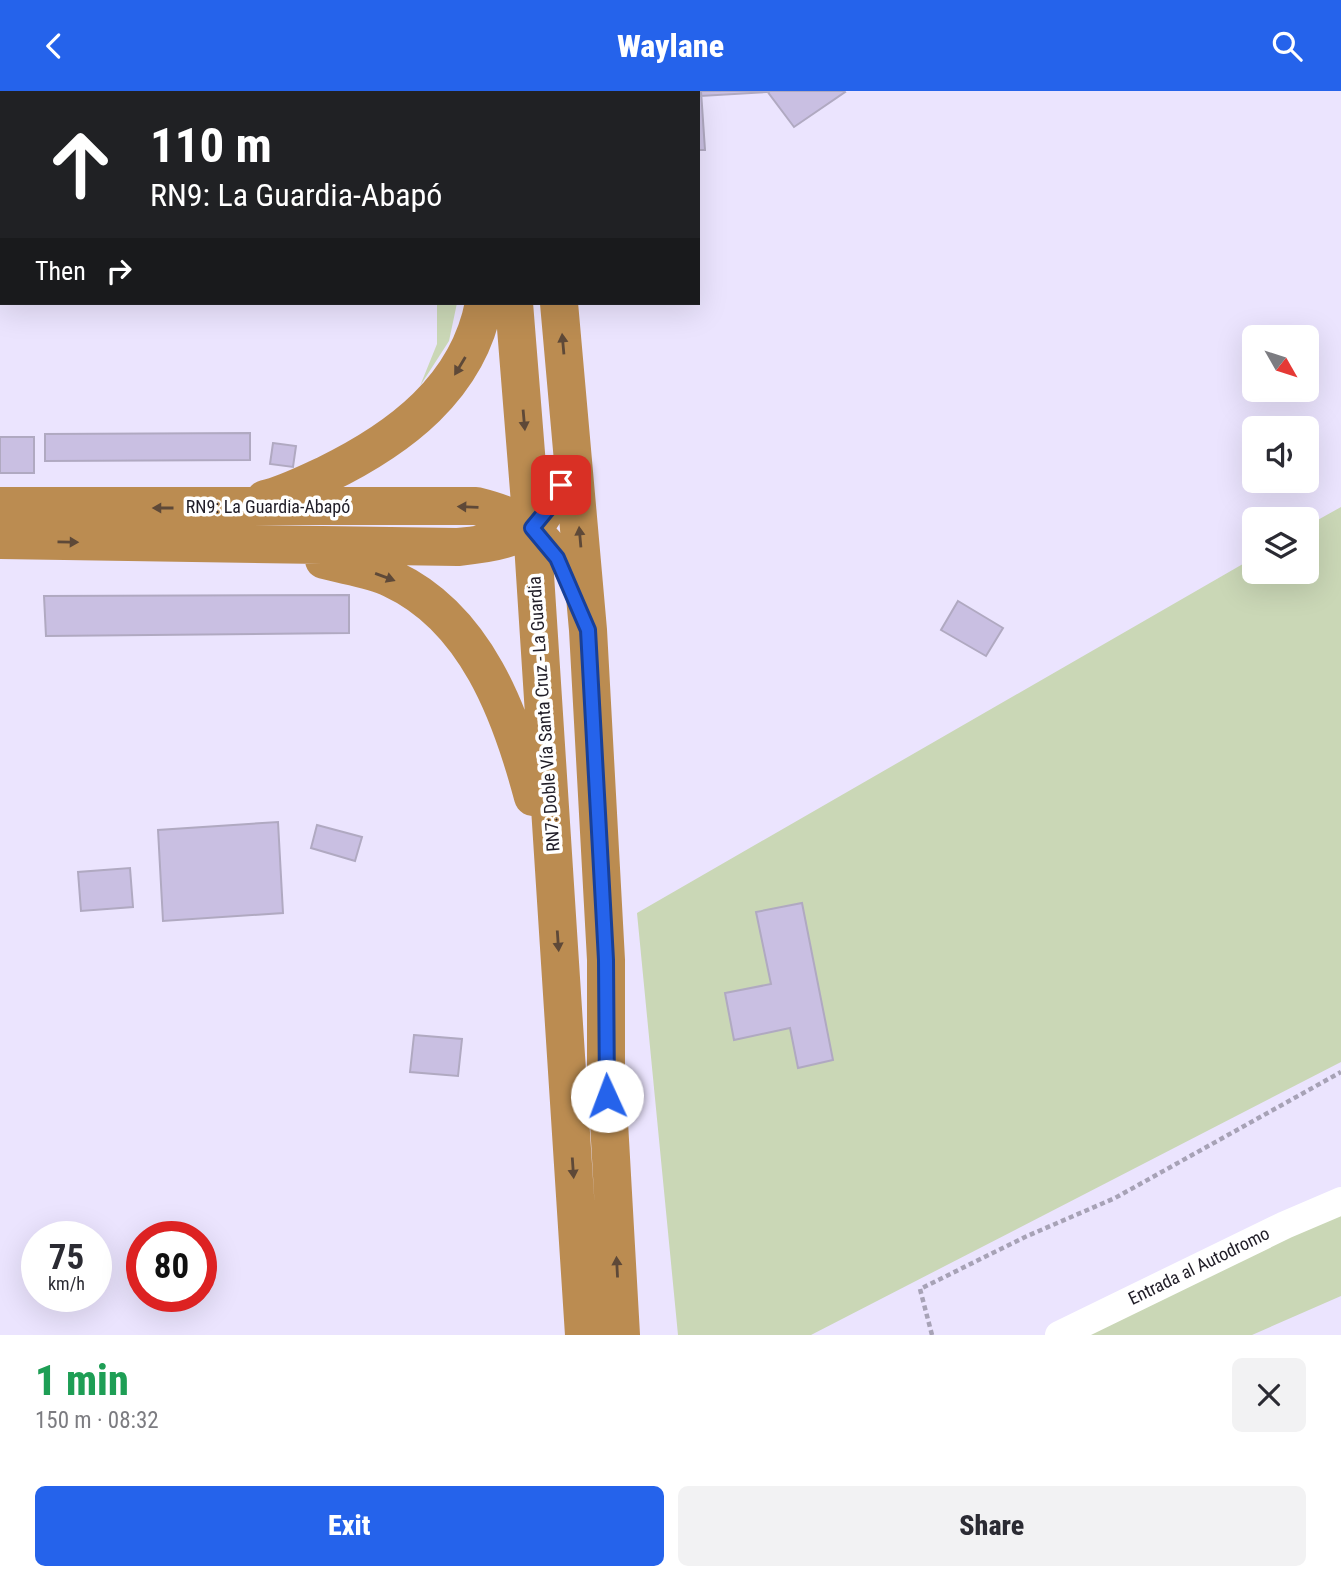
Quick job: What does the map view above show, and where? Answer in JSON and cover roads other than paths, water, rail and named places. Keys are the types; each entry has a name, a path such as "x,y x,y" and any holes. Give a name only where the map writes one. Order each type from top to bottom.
{"highway":[{"path":"231,508 295,489 383,444 407,425 430,405 463,363 479,326 484,305"},
{"name":"RN7: Doble Vía Santa Cruz - La Guardia","path":"514,305 532,528 554,873"},
{"path":"559,305 588,630 606,960 606,1069 621,1335"},
{"path":"0,540 458,547 508,538 532,528 551,505 561,485 570,433"},
{"name":"RN9: La Guardia-Abapó","path":"0,506 475,506 511,516 532,528 557,558 588,630"},
{"path":"272,546 392,579 438,609 477,655 509,715 554,873 584,1335"}],"street":[{"name":"Entrada al Autodromo","path":"1059,1335 1285,1224 1341,1201"}]}
